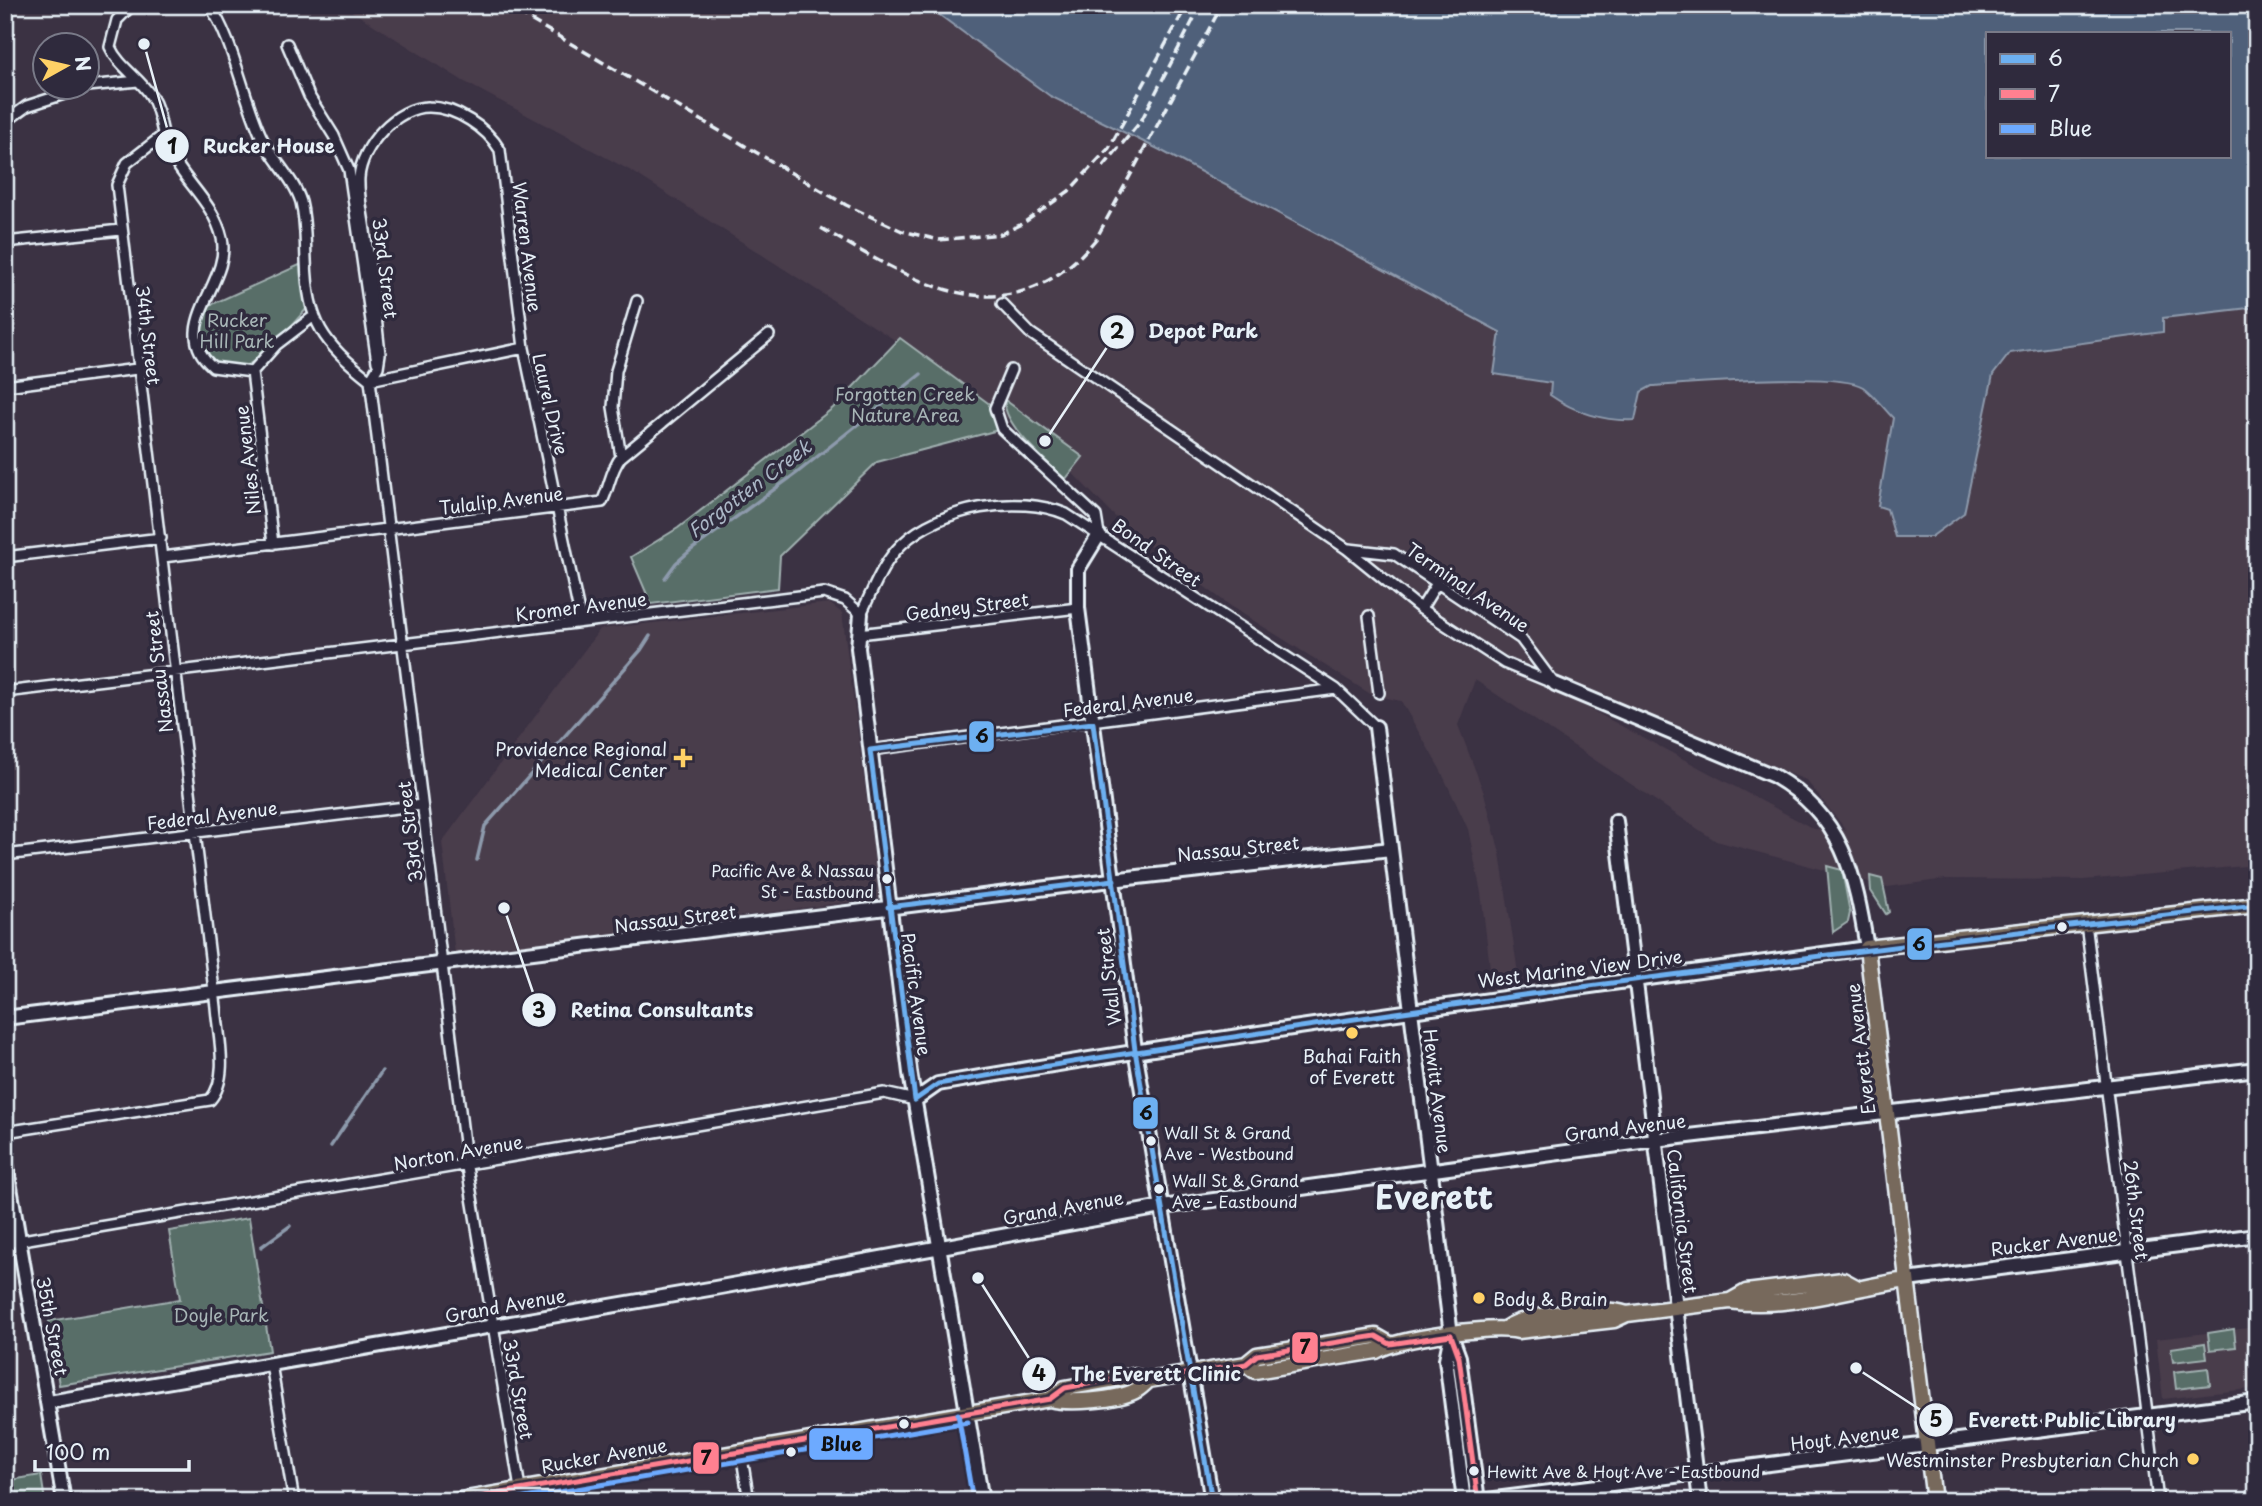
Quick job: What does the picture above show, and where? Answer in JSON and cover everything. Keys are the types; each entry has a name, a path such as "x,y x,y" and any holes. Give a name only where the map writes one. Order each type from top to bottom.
{"main road":[{"name":"West Marine View Drive","path":"1867,948 2257,905"},
{"name":"Everett Avenue","path":"1867,948 1934,1501"},
{"name":"Rucker Avenue","path":"454,1501 521,1495 741,1452 1050,1399 1067,1403 1135,1392 1149,1380 1246,1364 1257,1355 1377,1336 1390,1344 1506,1328 1517,1321 1613,1309 1627,1314 1730,1301 1747,1304 1844,1293 1856,1287 1906,1280"}],"street":[{"path":"132,5 117,20 111,33 110,47 116,61 138,81 158,110 162,136 171,155 205,201 221,236 221,264 201,309 196,328 197,347 213,367 252,372 276,345 314,316"},
{"path":"209,5 248,95 262,137 299,197 307,234 307,279 314,316 333,349 370,380 378,367 349,170 334,136 309,96 287,44"},
{"path":"102,83 138,81"},
{"path":"5,122 27,106 39,102"},
{"name":"33rd Street","path":"378,367 380,354 359,180 364,161 375,140 391,122 418,106 435,107 464,118 492,136 500,150"},
{"name":"34th Street","path":"162,136 127,163 117,185 137,369 163,557"},
{"name":"Warren Avenue","path":"500,150 524,348"},
{"path":"5,242 121,230"},
{"path":"621,457 613,407 616,371 637,301"},
{"name":"Terminal Avenue","path":"1002,304 1030,333 1347,549 1421,609 1504,663 1555,684"},
{"name":"Tulalip Avenue","path":"163,557 602,502 608,490 611,470 621,457 769,335"},
{"name":"Laurel Drive","path":"370,380 524,348 581,622"},
{"path":"5,386 137,369"},
{"name":"Bond Street","path":"1011,370 995,408 1002,429 1096,516 1099,535 1336,689"},
{"name":"Niles Avenue","path":"252,372 273,544"},
{"name":"33rd Street","path":"370,380 467,1167 521,1495"},
{"path":"861,614 879,575 901,545 926,526 954,516 1014,505 1047,506 1099,535"},
{"name":"Wall Street","path":"1099,535 1078,569 1076,584 1135,1050 1212,1501"},
{"path":"5,557 161,538"},
{"name":"Terminal Avenue","path":"1347,549 1394,554 1521,639 1555,684"},
{"name":"Nassau Street","path":"5,1132 210,1100 219,1090 221,1076 214,991 163,557"},
{"path":"1421,609 1437,583"},
{"name":"Kromer Avenue","path":"5,692 824,593 845,600 861,614"},
{"name":"Gedney Street","path":"859,635 1079,608"},
{"name":"Pacific Avenue","path":"861,614 859,635 888,907 915,1100 982,1501"},
{"path":"1369,616 1379,693"},
{"name":"Everett Avenue","path":"1555,684 1774,776 1799,791 1837,836 1855,886 1867,948"},
{"path":"1336,689 1376,727"},
{"name":"Federal Avenue","path":"870,750 1093,723 1336,689"},
{"name":"Hewitt Avenue","path":"1376,727 1451,1335 1459,1357 1478,1501"},
{"name":"Federal Avenue","path":"5,855 422,805"},
{"name":"California Street","path":"1616,821 1700,1501"},
{"name":"Nassau Street","path":"5,1018 214,991 442,966 888,907 1391,849"},
{"name":"26th Street","path":"2086,923 2158,1501"},
{"name":"West Marine View Drive","path":"915,1100 938,1084 1135,1050 1411,1009 1867,948"},
{"name":"Grand Avenue","path":"49,1402 1162,1207 1655,1140 2257,1069"},
{"name":"Norton Avenue","path":"5,1243 467,1167 884,1093 915,1100"},
{"name":"35th Street","path":"5,1158 64,1501"},
{"name":"Rucker Avenue","path":"1906,1280 2257,1235"},
{"name":"Hewitt Avenue","path":"1451,1335 1446,1359 1464,1501"},
{"path":"271,1364 294,1501"},
{"name":"Hoyt Avenue","path":"1478,1501 2257,1402"},
{"path":"741,1452 749,1501"}],"shaded area":[{"path":"342,5 1158,5 1500,331 1635,420 1641,391 1651,386 1750,380 1841,380 1862,386 1893,418 1888,451 1980,432 1993,374 2010,353 2257,276 2257,865 2084,880 1946,879 1888,887 1716,841 1475,680 1458,725 1484,793 1500,853 1518,973 1491,976 1481,893 1468,829 1440,769 1401,701 1372,695 1232,607 1129,531 1049,449 932,364 633,172 463,81","holes":["1513,668 1806,780 1846,830 1814,829"]},
{"name":"Providence Regional Medical Center","path":"829,603 842,613 880,898 455,954 442,842 600,629"},
{"path":"2257,1327 2257,1388 2163,1399 2156,1339"}],"green space":[{"name":"Rucker Hill Park","path":"304,263 309,306 269,349 252,363 234,368 206,354 200,332 208,306"},
{"name":"Forgotten Creek Nature Area","path":"900,338 995,408 1002,429 877,462 780,556 778,588 651,604 631,557 678,528 833,408"},
{"path":"1005,400 1083,457 1065,480 1018,431 1010,420"},
{"path":"1827,866 1842,870 1850,913 1848,922 1833,932"},
{"path":"1870,876 1882,879 1889,912 1886,914 1871,891"},
{"name":"Doyle Park","path":"249,1218 270,1351 59,1385 49,1321 180,1299 169,1231"},
{"path":"2234,1329 2236,1347 2210,1350 2208,1333"},
{"path":"2205,1343 2207,1358 2173,1362 2171,1348"},
{"path":"2208,1368 2210,1385 2176,1389 2174,1372"},
{"path":"41,1475 45,1501 5,1501 5,1481"}],"water":[{"path":"926,5 2257,5 2257,307 2163,318 2163,332 2010,353 1993,375 1964,513 1931,537 1895,537 1887,509 1878,506 1893,418 1863,387 1848,382 1795,379 1652,386 1641,392 1635,420 1612,419 1580,411 1550,395 1551,383 1494,374 1500,332 1160,150 1050,96"}],"waterway":[{"name":"Forgotten Creek","path":"665,578 676,563 691,550 798,472 921,374"},
{"name":"Forgotten Creek","path":"477,860 485,826 641,650 650,636"},
{"name":"Forgotten Creek","path":"331,1146 382,1071"},
{"name":"Forgotten Creek","path":"261,1247 290,1226"}],"railway":[{"path":"505,5 846,205 902,231 939,240 1001,234 1022,224 1069,191 1109,148 1187,5"},
{"path":"1103,167 1141,121 1201,5"},
{"path":"821,228 891,267 926,283 961,293 995,296 1029,289 1063,271 1096,239 1222,5"}],"transit line":[{"name":"6","path":"1093,723 1135,1050 1212,1501"},
{"name":"6","path":"870,750 1093,723"},
{"name":"6","path":"870,750 915,1100"},
{"name":"6","path":"888,907 1114,880"},
{"name":"6","path":"915,1100 938,1084 1431,1008 1761,963 2257,905"},
{"name":"7","path":"1451,1335 1459,1357 1478,1501"},
{"name":"7","path":"455,1501 1050,1399 1065,1388 1132,1376 1149,1380 1246,1364 1257,1355 1376,1336 1390,1344 1451,1335"},
{"name":"Blue","path":"958,1414 973,1501"},
{"name":"Blue","path":"507,1501 968,1422"}],"place":[{"name":"Rucker House","path":"144,44"},
{"name":"Depot Park","path":"1045,441"},
{"name":"Providence Regional Medical Center","path":"683,758"},
{"name":"Pacific Ave & Nassau St - Eastbound","path":"887,879"},
{"name":"Retina Consultants","path":"504,908"},
{"name":"Bahai Faith of Everett","path":"1352,1033"},
{"name":"Wall St & Grand Ave - Westbound","path":"1151,1141"},
{"name":"Wall St & Grand Ave - Eastbound","path":"1159,1189"},
{"name":"The Everett Clinic","path":"978,1278"},
{"name":"Body & Brain","path":"1479,1298"},
{"name":"Everett Public Library","path":"1856,1368"},
{"name":"Westminster Presbyterian Church","path":"2193,1459"},
{"name":"Hewitt Ave & Hoyt Ave - Eastbound","path":"1474,1471"}],"district":[{"name":"Everett","path":"1434,1196"}]}
